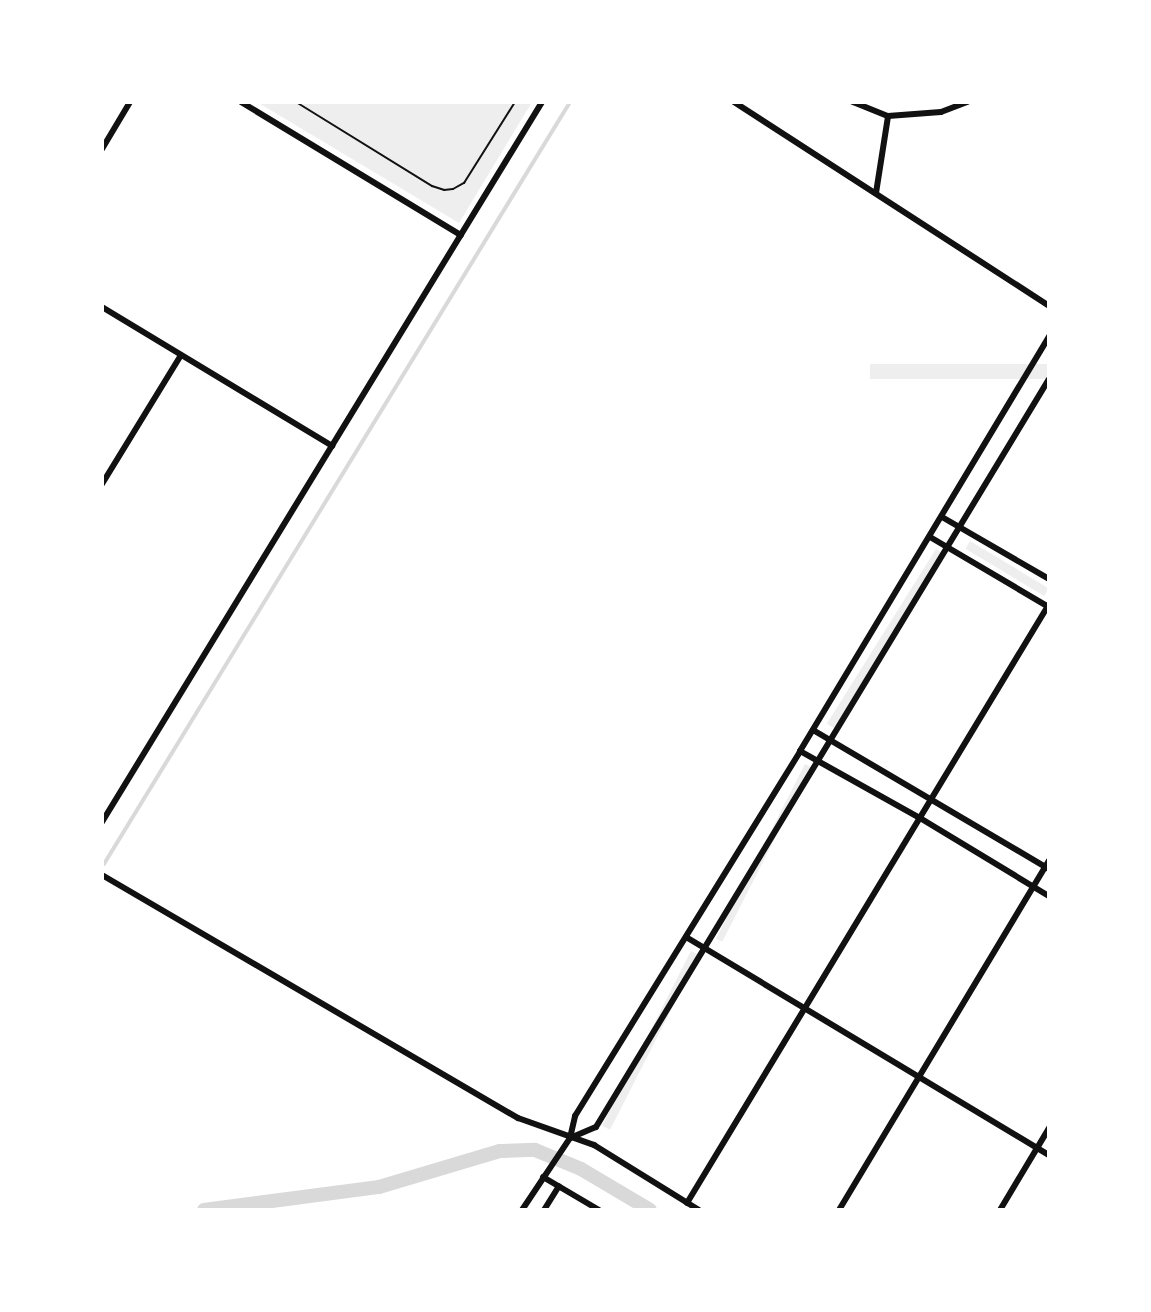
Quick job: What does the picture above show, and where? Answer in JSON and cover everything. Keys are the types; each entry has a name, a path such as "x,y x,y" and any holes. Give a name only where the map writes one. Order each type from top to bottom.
{"street":[{"path":"102,149 130,102"},
{"path":"241,102 461,235"},
{"path":"102,822 542,102"},
{"path":"734,102 1049,306"},
{"path":"853,102 888,116 941,112 967,102"},
{"path":"876,193 888,116"},
{"path":"102,307 332,446"},
{"path":"522,1210 564,1149 570,1138 575,1116 813,730 1049,336"},
{"path":"102,484 181,355"},
{"path":"570,1138 596,1127 1049,379"},
{"path":"942,517 959,529 1049,579"},
{"path":"687,1203 1048,606 930,537"},
{"path":"813,730 1047,868"},
{"path":"800,751 816,763 920,818 1049,896"},
{"path":"839,1210 921,1077 1033,886 1047,868 1049,860"},
{"path":"102,875 518,1118 594,1145 699,1210"},
{"path":"686,937 1049,1155"},
{"path":"1000,1210 1049,1128"},
{"path":"542,1179 559,1186 599,1210"},
{"path":"544,1210 559,1186"}],"path":[{"path":"296,102 432,186 444,190 453,189 464,183 515,102"}],"shaded area":[{"path":"257,102 532,102 459,223"},
{"path":"870,364 1049,364 1049,379 870,379"},
{"path":"970,541 1049,588 1044,596 965,549"},
{"path":"936,549 944,554 834,728 827,724"},
{"path":"805,764 811,767 722,942 716,939"},
{"path":"691,951 699,955 610,1130 602,1126"}],"waterway":[{"path":"104,864 570,102"},
{"path":"204,1210 379,1187 500,1151 535,1150 581,1169 650,1210"}]}
